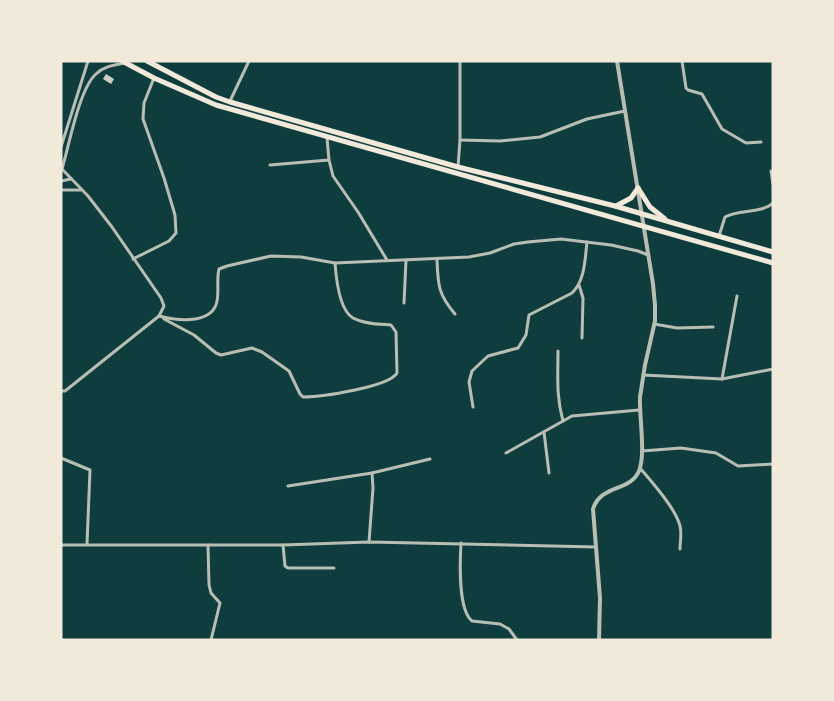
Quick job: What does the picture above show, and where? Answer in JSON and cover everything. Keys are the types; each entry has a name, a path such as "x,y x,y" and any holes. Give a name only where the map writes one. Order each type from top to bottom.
{"highway":[{"path":"147,61 216,97 230,102 458,167 615,206 773,252"},
{"path":"124,62 154,78 216,105 326,138 773,263"},
{"path":"615,206 631,198 638,188 650,207 668,221"}],"street":[{"path":"61,147 88,61"},
{"path":"230,102 249,61"},
{"path":"458,167 460,61"},
{"path":"599,640 600,598 593,516 596,499 612,489 629,483 634,479 640,468 642,451 639,410 643,375 654,324 655,304 618,61"},
{"path":"682,61 686,88 702,94 714,112 719,127 746,142 761,142"},
{"path":"61,391 65,391 159,316 164,306 161,298 112,227 62,169 83,98 91,79 98,72 124,62"},
{"path":"133,259 169,241 176,233 175,215 170,197 143,119 144,103 154,78"},
{"path":"460,140 515,141 540,137 587,119 625,111"},
{"path":"326,138 333,176 358,212 387,260"},
{"path":"270,165 329,160"},
{"path":"771,171 773,184"},
{"path":"61,181 71,179"},
{"path":"61,190 82,190"},
{"path":"719,237 725,217 734,212 768,207 773,203"},
{"path":"159,316 179,321 198,318 211,311 216,305 219,269 271,256 301,257 335,263 437,260 490,254 514,244 561,239 631,249 648,255"},
{"path":"473,407 469,382 472,371 488,356 518,348 526,335 529,315 572,293 579,284 587,242"},
{"path":"404,303 406,260"},
{"path":"437,260 438,281 444,301 455,314"},
{"path":"159,316 194,335 221,355 252,348 262,352 289,371 303,397 318,397 348,392 386,382 394,378 397,372 396,332 391,325 375,324 350,317 346,311 338,286 335,263"},
{"path":"579,284 583,298 582,338"},
{"path":"722,379 736,296"},
{"path":"654,324 677,328 713,327"},
{"path":"558,351 556,388 563,421"},
{"path":"643,375 722,379 773,369"},
{"path":"506,453 572,416 639,410"},
{"path":"544,432 549,474"},
{"path":"642,451 681,448 712,452 738,466 773,464"},
{"path":"61,458 90,470 87,544"},
{"path":"288,486 372,473 430,459"},
{"path":"640,468 665,500 680,524 680,550"},
{"path":"369,542 373,488 372,473"},
{"path":"61,545 283,545 369,542 596,547"},
{"path":"461,543 460,578 465,609 469,619 476,622 504,626 517,640"},
{"path":"208,545 209,585 211,593 220,603 212,640"},
{"path":"283,545 285,566 288,568 334,568"}],"building":[{"path":"106,74 114,79 111,84 103,79"}]}
